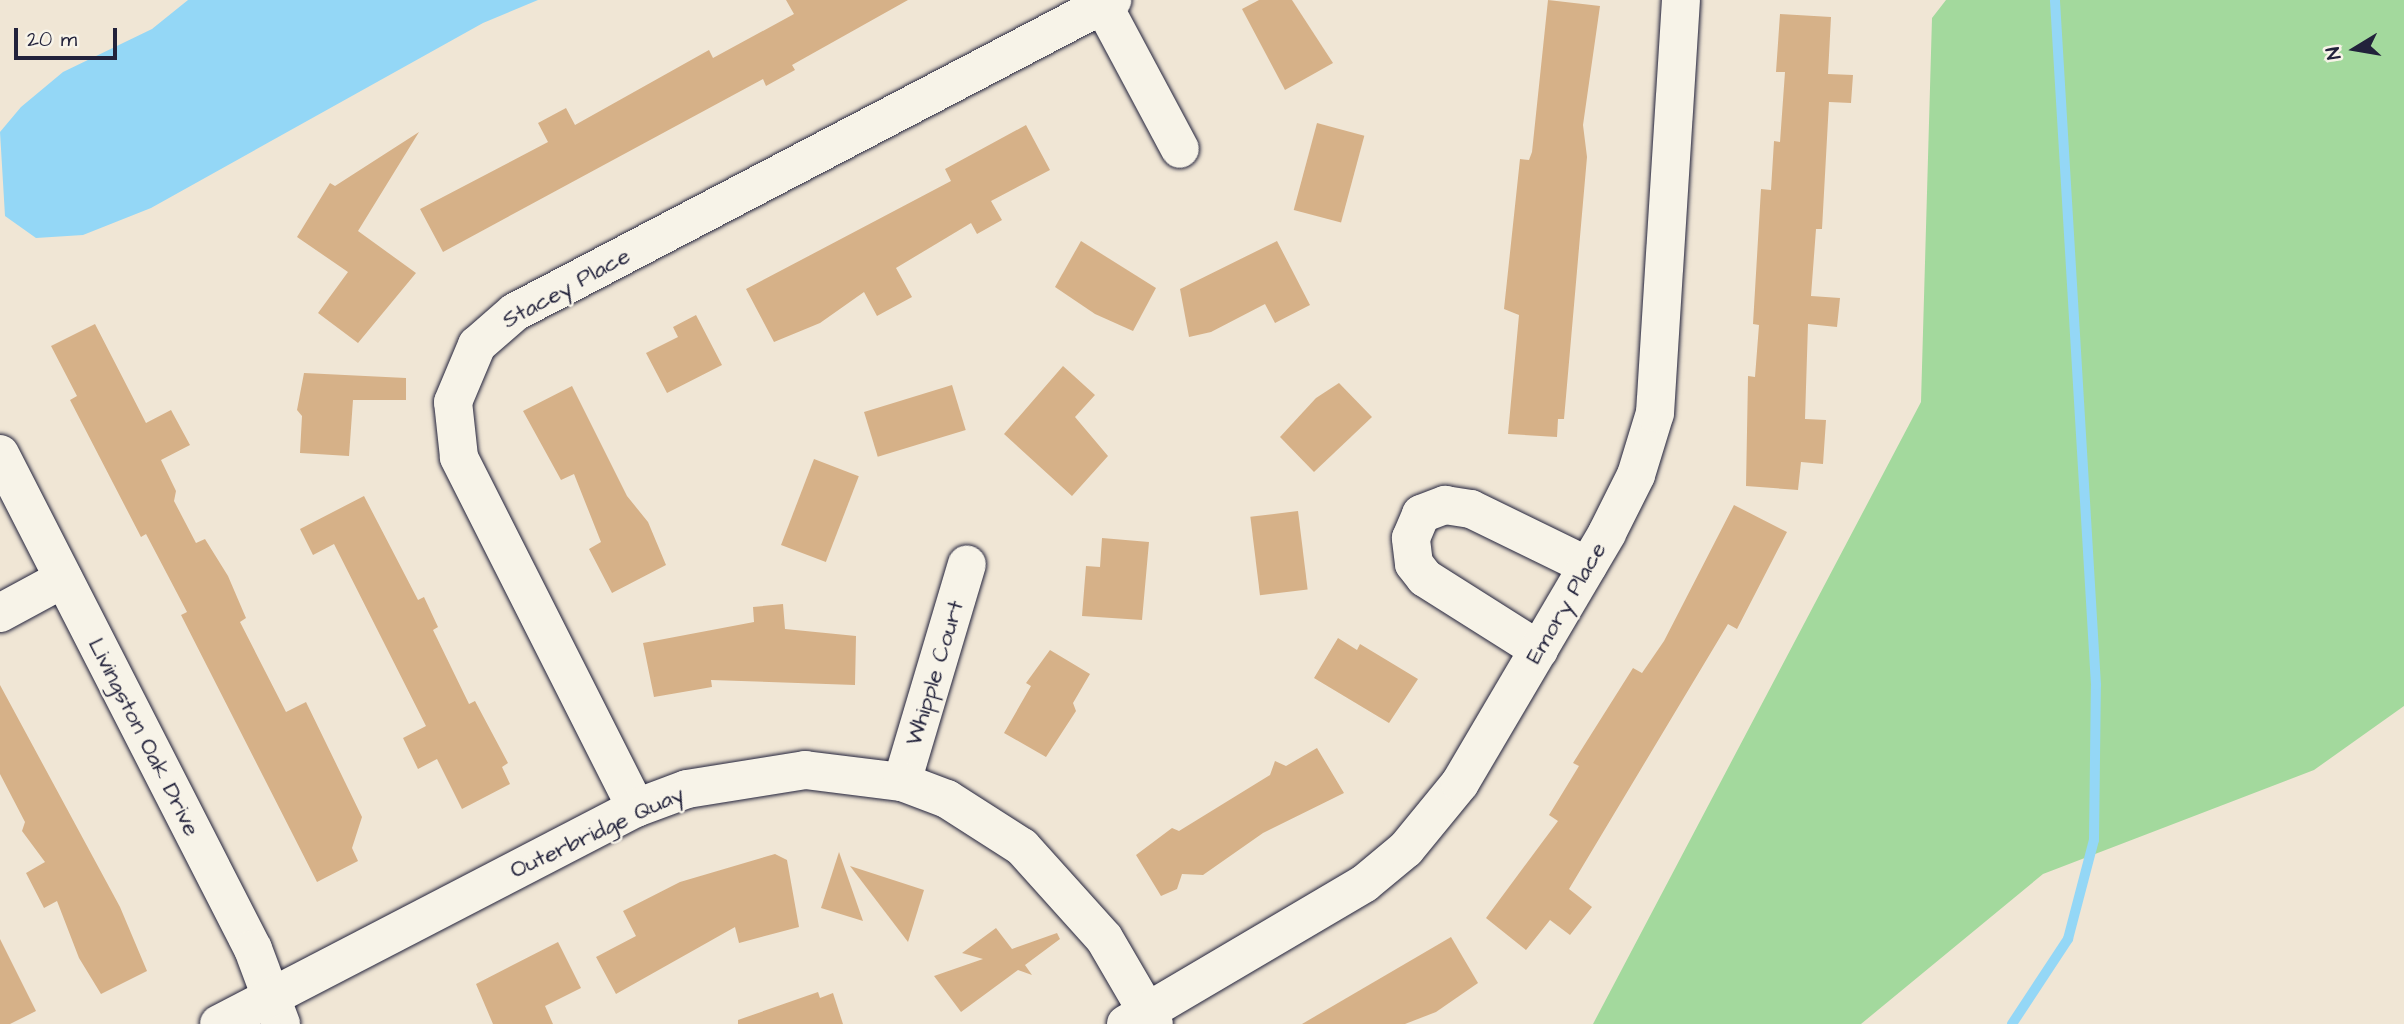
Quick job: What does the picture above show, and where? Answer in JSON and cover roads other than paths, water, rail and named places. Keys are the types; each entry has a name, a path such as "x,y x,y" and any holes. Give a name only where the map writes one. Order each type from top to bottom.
{"street":[{"name":"Emory Place","path":"1143,1020 1365,883 1406,849 1460,783 1588,566 1636,475 1655,413 1681,0"},
{"path":"1108,2 1180,149"},
{"name":"Stacey Place","path":"636,808 458,457 453,402 467,363 477,345 515,312 1108,2"},
{"name":"Livingston Oak Drive","path":"0,454 277,1010"},
{"path":"1539,650 1426,578 1414,564 1411,538 1421,514 1445,505 1471,509 1588,566"},
{"name":"Whipple Court","path":"902,782 967,564"},
{"path":"0,613 63,579"},
{"name":"Outerbridge Quay","path":"219,1024 277,1010 636,808 710,784 805,770 902,782 947,799 1022,847 1104,938 1143,1020"}],"water":[{"path":"188,0 538,0 483,23 151,208 83,235 36,238 5,216 0,132 21,107 63,72 152,29"}],"waterway":[{"path":"2012,1024 2068,939 2094,840 2096,685 2055,0"}]}
